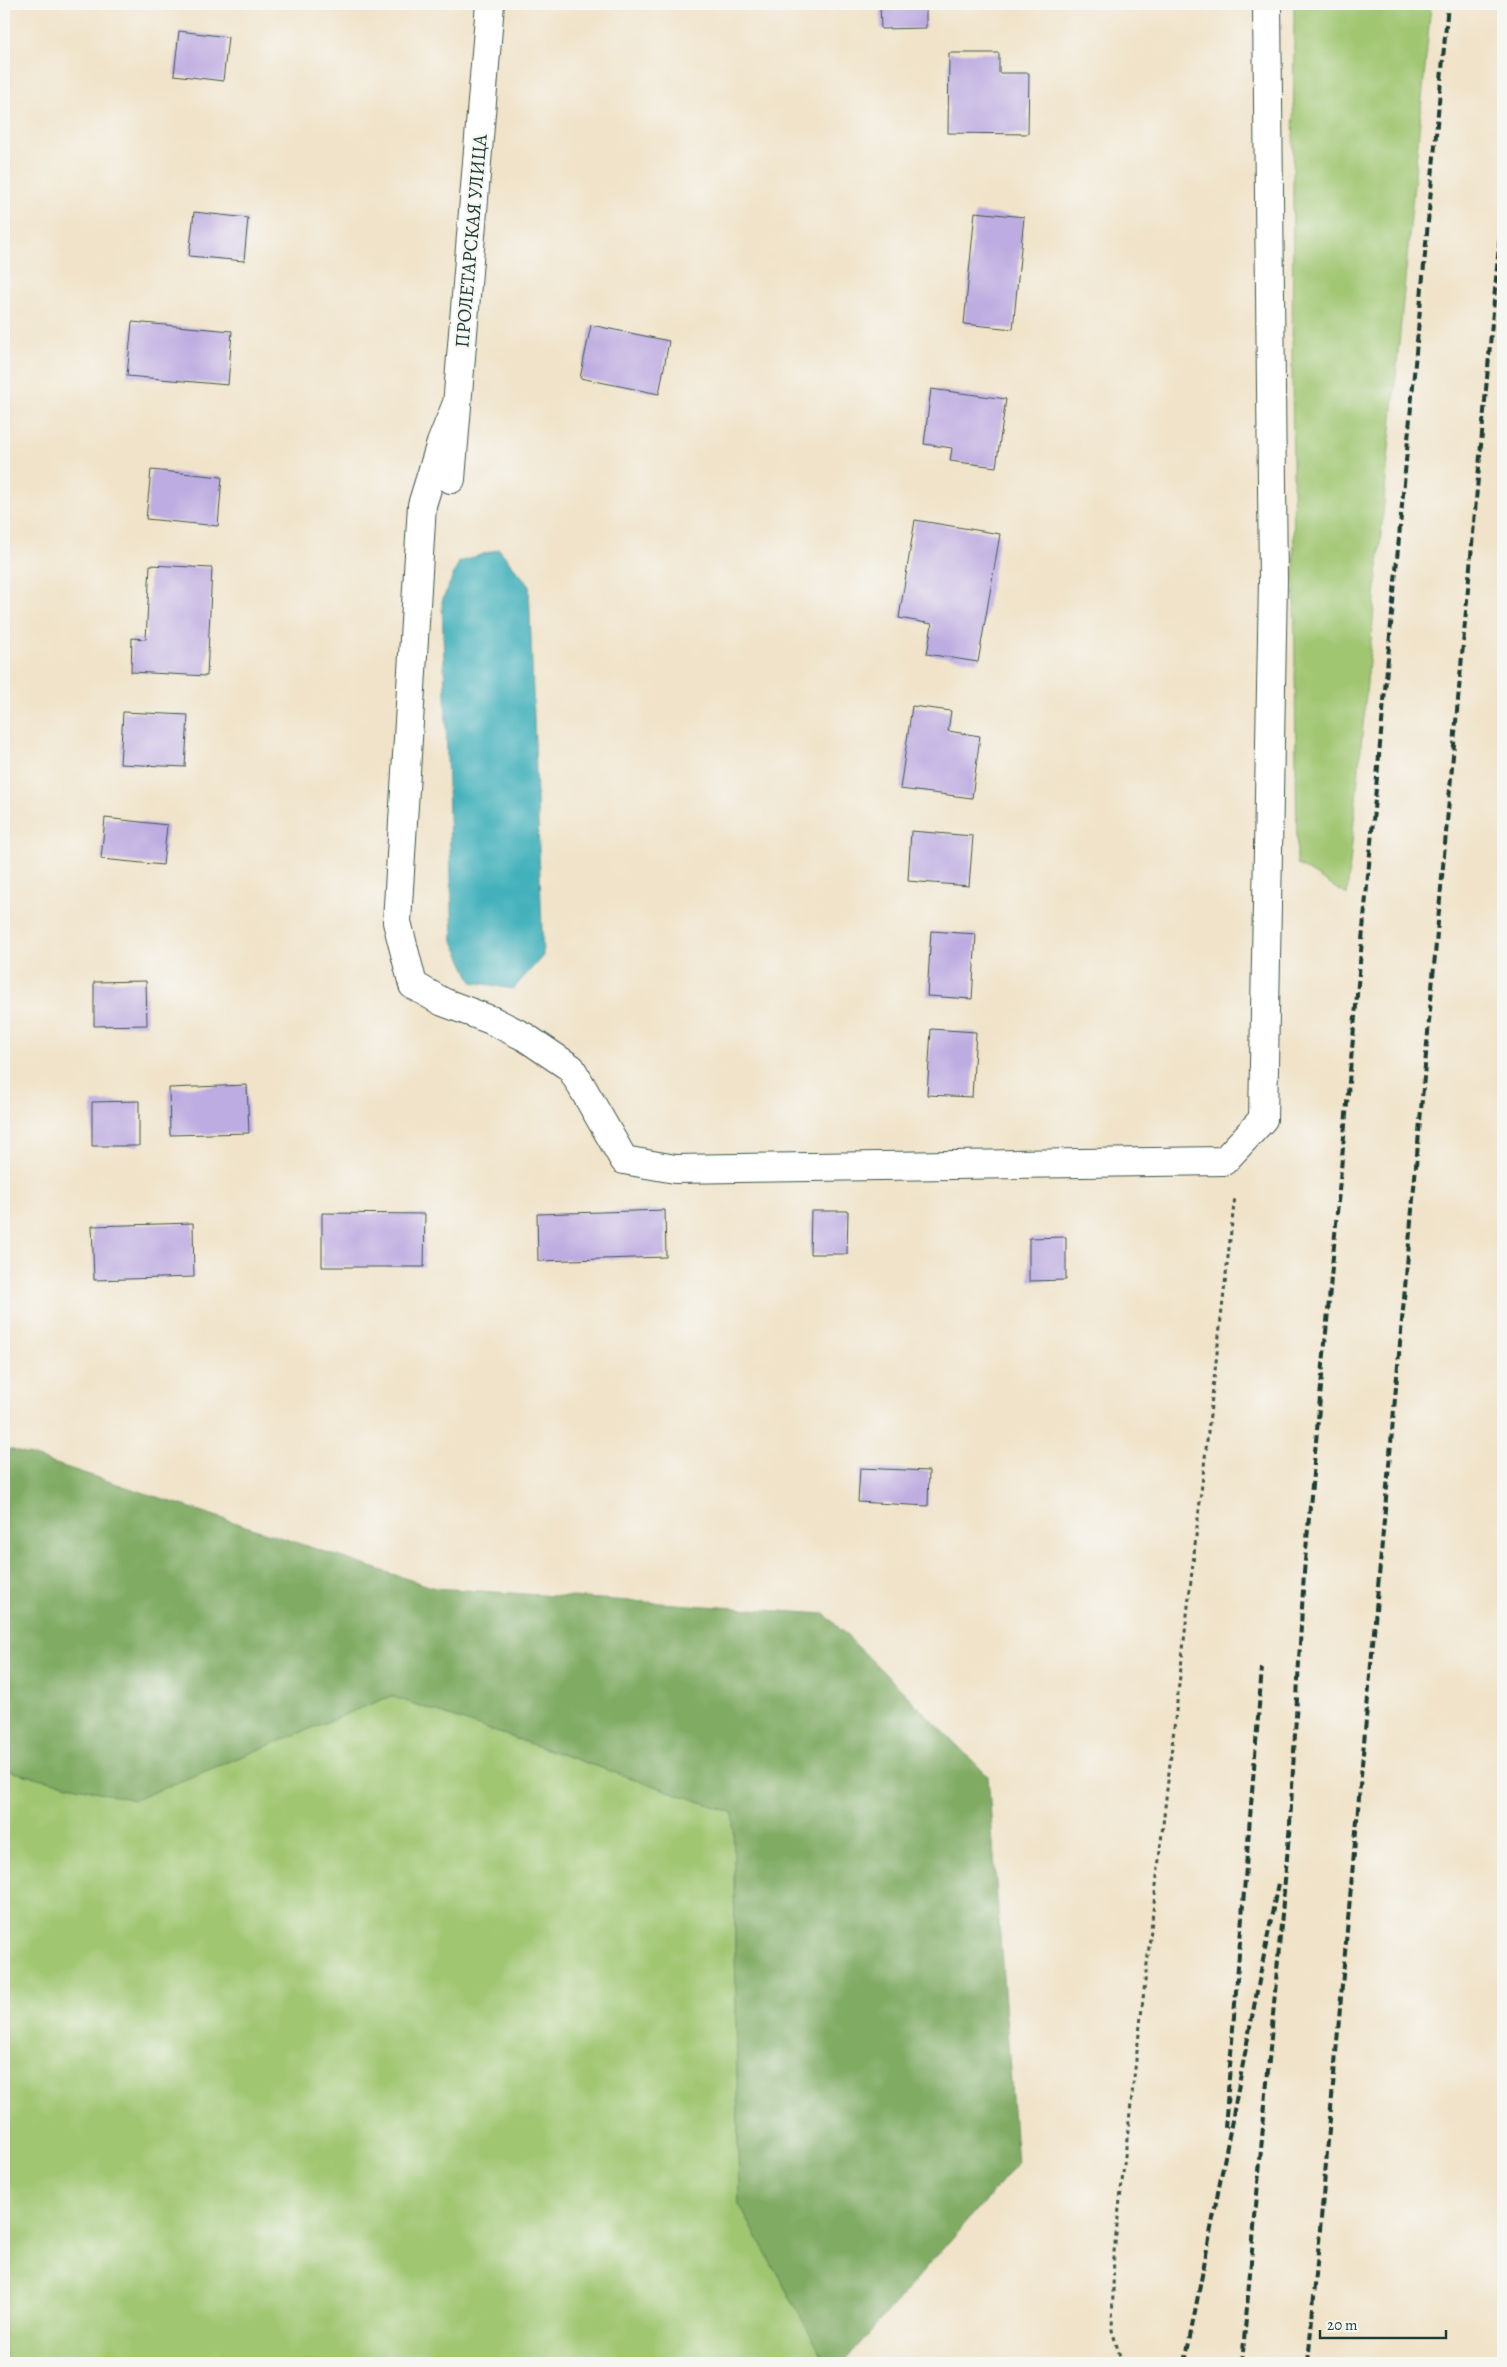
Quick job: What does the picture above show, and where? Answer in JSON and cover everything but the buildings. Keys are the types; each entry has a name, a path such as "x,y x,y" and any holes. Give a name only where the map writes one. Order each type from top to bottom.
{"street":[{"name":"ПРОЛЕТАРСКАЯ УЛИЦА","path":"451,479 490,4"},
{"path":"458,403 441,443 422,505 397,922 413,985 442,1002 490,1020 525,1037 571,1068 624,1160 675,1169 1224,1161 1263,1119 1273,581 1267,4"}],"path":[{"path":"1122,2363 1112,2330 1114,2252 1241,1143"}],"green space":[{"path":"1294,4 1431,4 1347,895 1297,864 1292,370"},
{"path":"4,1447 435,1588 825,1614 988,1776 1017,2164 843,2363 826,2363 739,2204 733,1813 391,1696 134,1800 4,1770"},
{"path":"391,1696 733,1813 739,2204 826,2363 4,2363 4,1770 134,1800"}],"water":[{"path":"499,549 529,585 543,956 513,989 472,982 453,941 442,601 459,562"}],"railway":[{"path":"1242,2363 1290,1824 1304,1572 1448,4"},
{"path":"1308,2363 1503,201"},
{"path":"1225,2128 1262,1668"},
{"path":"1185,2363 1278,1883"}]}
